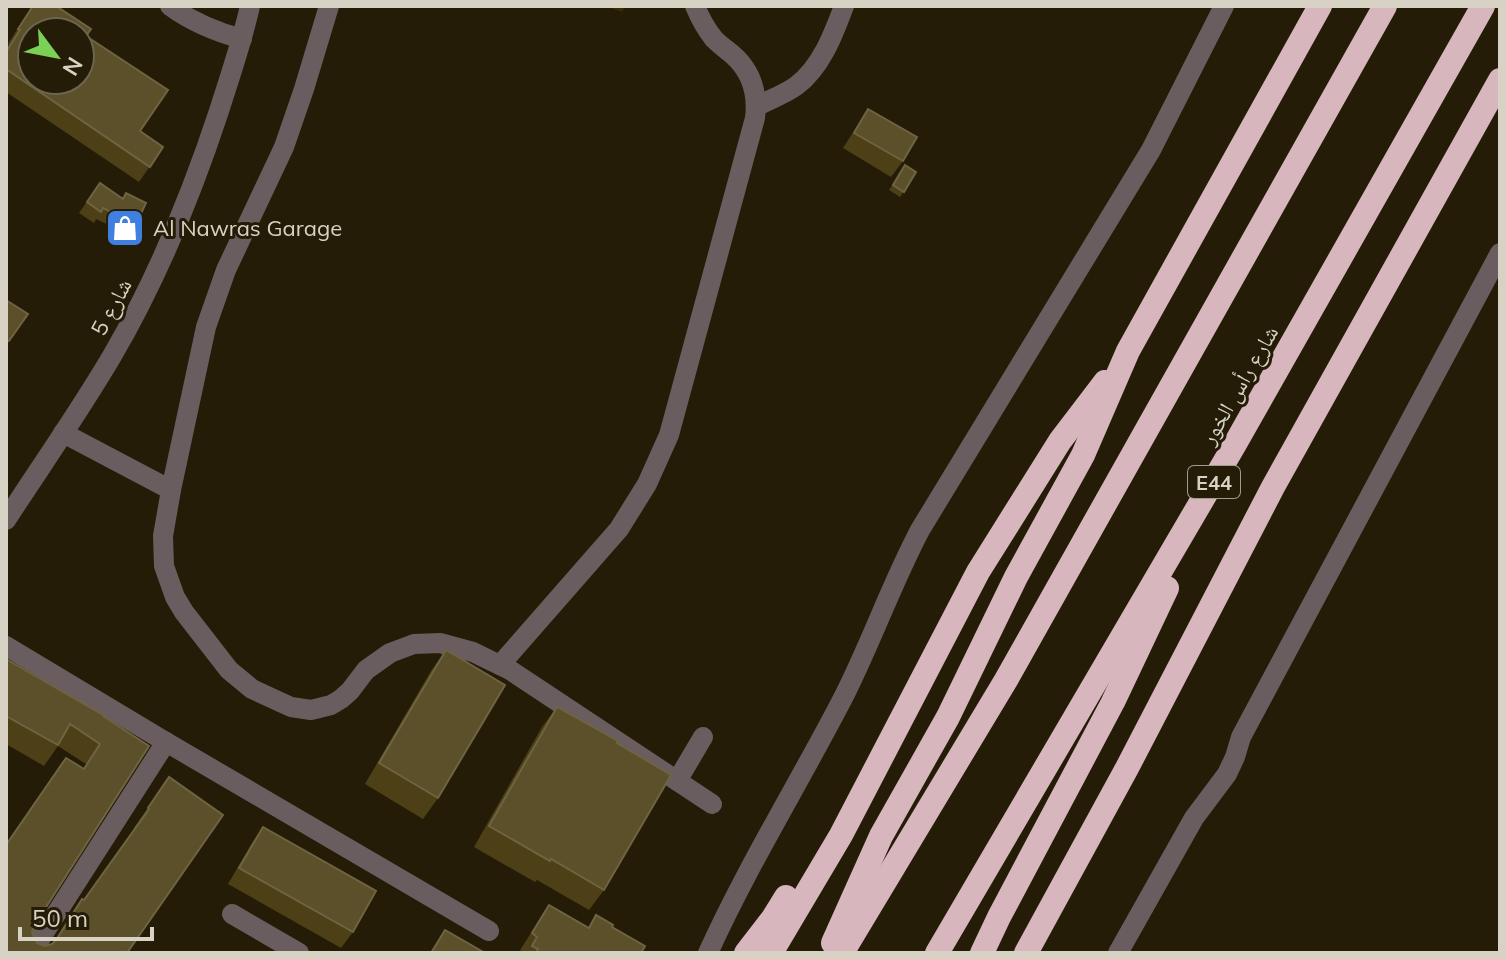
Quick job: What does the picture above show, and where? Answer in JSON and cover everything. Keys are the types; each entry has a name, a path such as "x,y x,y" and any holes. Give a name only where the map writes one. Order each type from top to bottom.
{"highway":[{"path":"829,953 881,836 948,717 1016,577 1083,455 1128,351 1320,6"},
{"path":"842,953 1006,680 1385,6"},
{"name":"شارع رأس الخور","path":"937,953 1235,444 1483,6"},
{"path":"1026,953 1127,768 1273,487 1500,80"},
{"path":"771,953 841,835 978,572 1060,441 1128,351"},
{"path":"982,953 1113,702 1235,444"},
{"path":"746,953 773,918 841,805 881,757"}],"street":[{"path":"170,6 196,23 242,39"},
{"name":"شارع 5","path":"6,520 111,357 149,289 181,218 208,145 250,6"},
{"path":"329,6 284,147 232,256 206,327 163,536 168,581 184,612 219,659 240,681 291,707 320,709 341,699 366,670 390,653 414,644 440,643 500,665 712,804"},
{"path":"500,665 619,529 647,484 669,435 757,106 749,73 705,27 695,6"},
{"path":"757,106 796,86 813,69 844,6"},
{"path":"708,953 739,888 848,687 920,530 1151,150 1224,6"},
{"path":"1118,953 1194,818 1227,774 1241,737 1500,253"},
{"path":"63,433 171,490"},
{"path":"6,646 489,931"},
{"path":"677,781 703,737"},
{"path":"31,953 166,742"},
{"path":"232,914 299,953"}],"building":[{"path":"33,6 56,6 71,16 26,16"},
{"path":"16,36 16,76 6,69 6,52"},
{"path":"96,43 168,90 140,131 163,147 150,167 46,96 96,96"},
{"path":"868,109 917,137 903,161 854,133"},
{"path":"905,165 916,172 904,192 893,185"},
{"path":"100,183 123,199 126,193 146,203 136,224 103,208 101,212 87,202"},
{"path":"6,300 28,314 9,341 6,339"},
{"path":"446,650 505,685 438,798 379,763"},
{"path":"6,659 103,715 149,746 34,926 32,933 37,943 45,946 56,940 169,777 223,815 127,953 6,953 6,845 66,758 84,769 100,744 70,724 58,745 6,716"},
{"path":"557,707 671,775 604,890 489,826"},
{"path":"263,827 376,891 353,932 239,868"},
{"path":"549,905 589,928 596,915 645,946 641,953 536,953 538,949 532,946 537,937 532,933"},
{"path":"445,930 485,953 431,953"}],"place":[{"name":"Al Nawras Garage","path":"125,228"}]}
